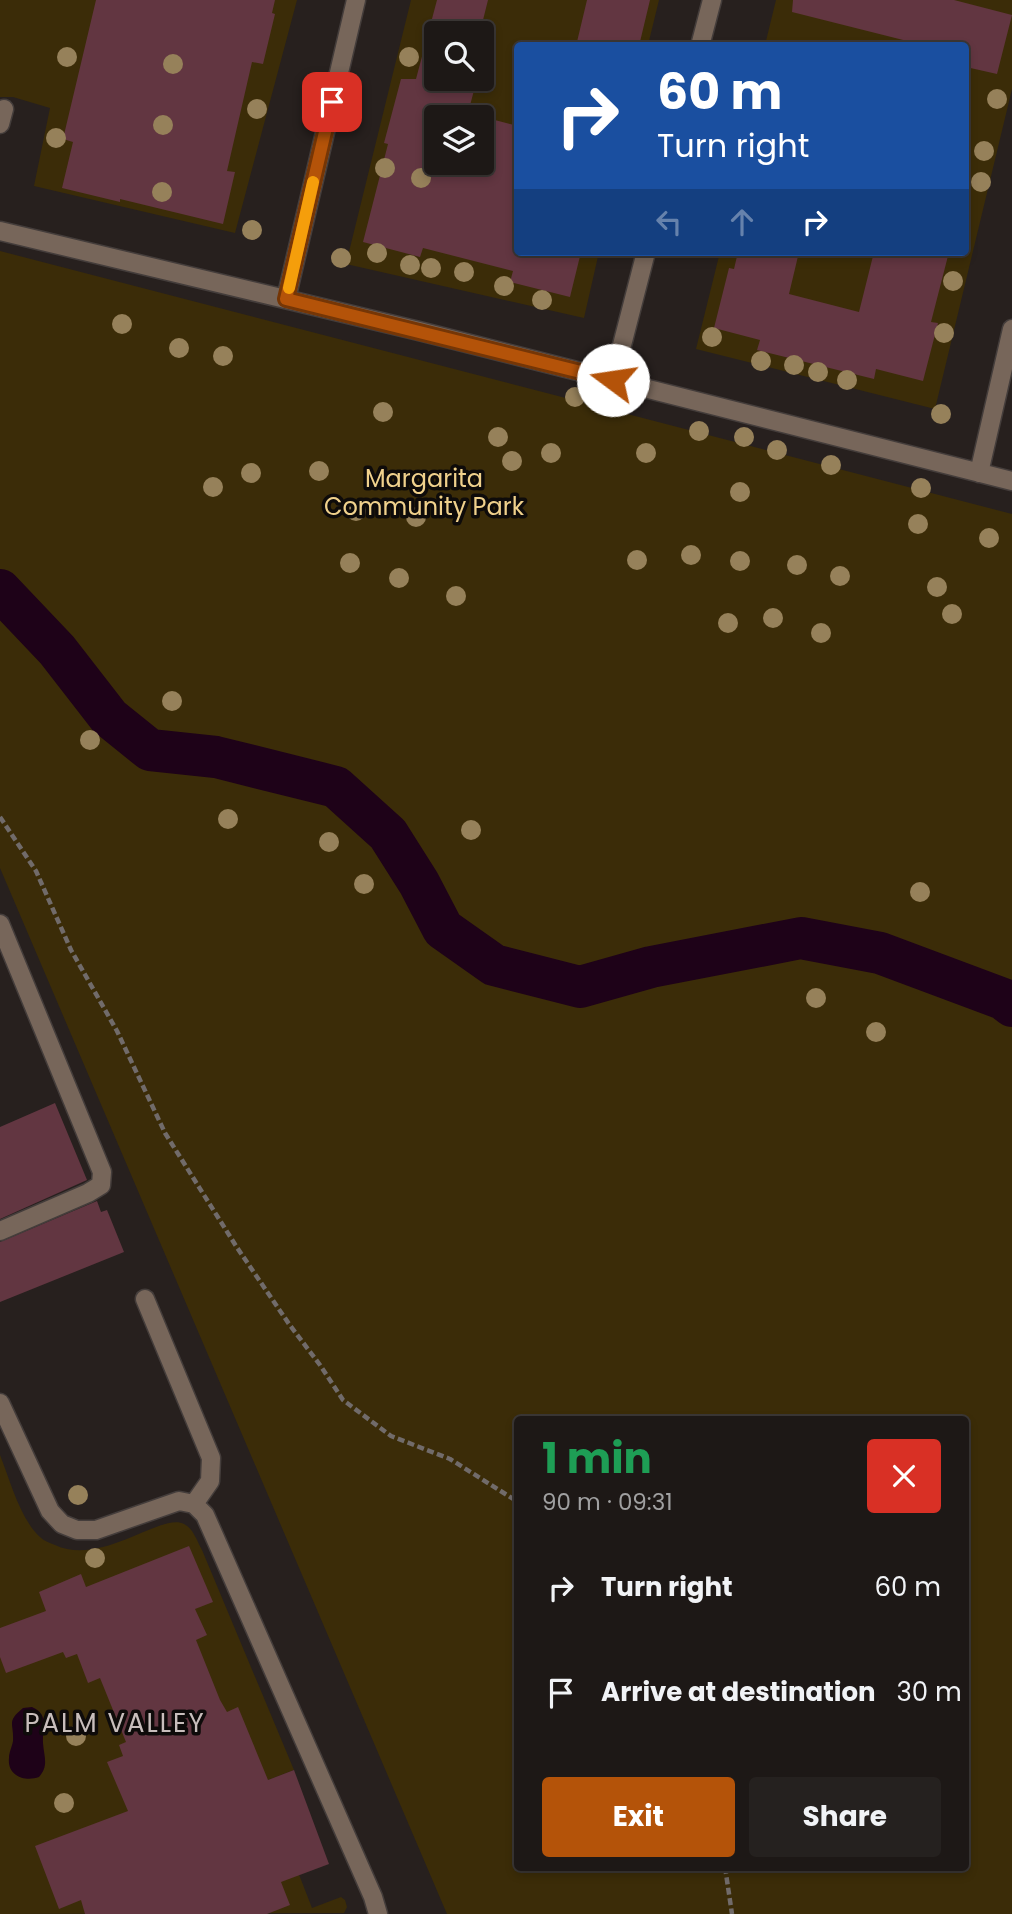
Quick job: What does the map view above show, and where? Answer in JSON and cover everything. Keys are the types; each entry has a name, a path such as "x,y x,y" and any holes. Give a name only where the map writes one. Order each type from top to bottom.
{"lane":[{"path":"286,299 356,0"},
{"path":"701,42 712,0"},
{"path":"0,231 286,299 1012,481"},
{"path":"613,380 645,256"},
{"path":"979,473 1012,329"},
{"path":"0,924 102,1172 101,1185 88,1193 0,1231"},
{"path":"145,1299 211,1458 210,1481 194,1504"},
{"path":"0,1403 50,1511 62,1524 77,1530 96,1530 179,1501 194,1504 205,1516 373,1897 378,1914"}],"path":[{"path":"0,817 36,871 71,950 117,1031 165,1133 236,1246 343,1400 391,1436 450,1459 514,1499"},
{"path":"726,1871 732,1914"}],"green space":[{"path":"0,0 297,0 235,233 34,186 50,108 13,97 0,97"},
{"path":"411,0 659,0 649,42 514,42 514,256 598,256 584,318 346,264"},
{"path":"776,0 1012,0 1012,89 935,409 696,349 719,256 969,256 969,42 766,42"},
{"name":"Margarita Community Park","path":"0,251 1012,514 1012,1914 447,1914 0,868"},
{"path":"0,1455 16,1499 33,1529 45,1541 73,1550 92,1549 174,1522 184,1524 192,1532 202,1550 294,1770 263,1782 312,1908 341,1897 347,1907 344,1913 0,1914"}],"shaded area":[{"path":"32,1707 38,1710 43,1718 45,1765 39,1777 28,1779 14,1773 9,1758 13,1741 13,1720 23,1708"}],"building":[{"path":"96,0 275,0 272,13 275,14 263,64 252,62 227,171 235,172 223,224 62,188 73,142 63,139"},
{"path":"437,0 488,0 483,21 431,21"},
{"path":"587,0 650,0 640,42 577,42"},
{"path":"793,0 954,0 1012,15 997,74 969,68 969,42 911,42 792,12"},
{"path":"424,49 424,91 474,91 470,105 424,105 424,175 494,175 494,120 514,125 514,256 580,256 570,297 510,282 513,271 423,248 420,257 363,242 388,144 384,143 401,79 416,79"},
{"path":"737,256 798,256 789,294 859,312 873,256 948,256 931,322 938,323 923,381 876,369 874,379 757,350 760,340 714,328 729,268 734,269"},
{"path":"55,1103 87,1180 0,1219 0,1127"},
{"path":"97,1201 101,1212 107,1210 124,1252 0,1302 0,1242"},
{"path":"189,1546 213,1602 195,1609 207,1635 196,1640 220,1700 227,1712 238,1707 268,1780 294,1770 329,1864 281,1882 290,1905 267,1914 85,1914 81,1900 59,1909 35,1846 128,1811 107,1762 123,1756 119,1745 126,1742 100,1678 88,1683 77,1654 66,1658 63,1652 6,1673 0,1657 0,1628 46,1611 39,1592 81,1574 86,1587"}],"waterway":[{"path":"0,590 57,650 109,717 150,750 216,757 336,787 388,834 419,883 443,929 494,965 580,987 651,967 801,938 880,953 1003,999 1012,1006"}],"slow traffic":[{"path":"289,288 313,182"}],"district":[{"name":"PALM VALLEY","path":"115,1723"}],"route":[{"path":"332,102 286,299 613,380"}]}
